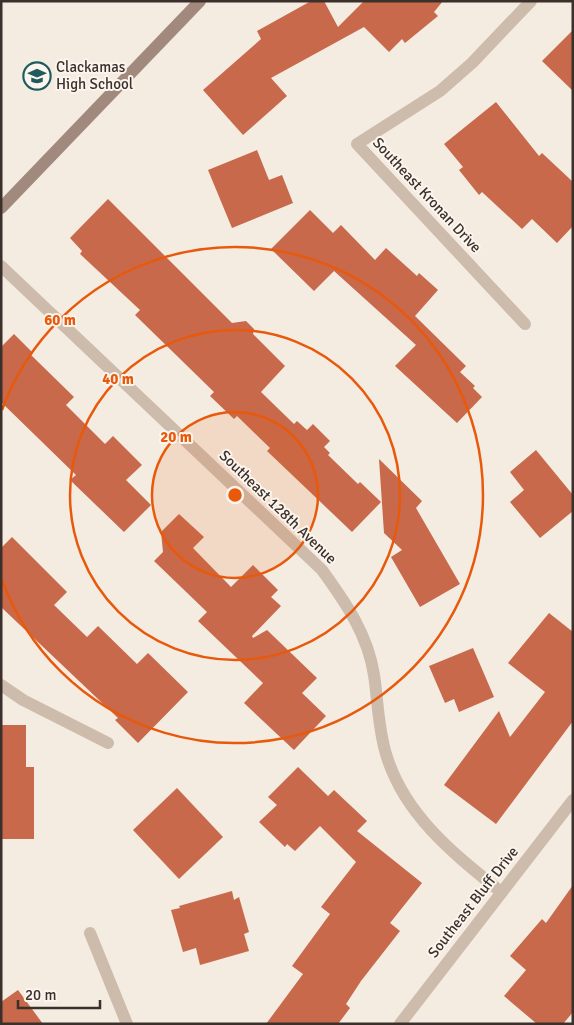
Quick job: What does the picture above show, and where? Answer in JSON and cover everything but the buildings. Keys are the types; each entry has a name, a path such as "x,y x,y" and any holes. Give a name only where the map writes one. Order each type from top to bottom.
{"main road":[{"path":"1,208 200,1"}],"street":[{"name":"Southeast Kronan Drive","path":"525,324 358,144 440,91 472,63 531,1"},
{"name":"Southeast 128th Avenue","path":"1,266 322,570 348,606 363,636 374,673 379,720 386,755 399,785 418,816 449,850 500,892"},
{"path":"1,685 22,700 108,743"},
{"name":"Southeast Bluff Drive","path":"400,1024 500,892 573,800"},
{"path":"90,933 127,1024"}],"place":[{"name":"Clackamas High School","path":"37,76"}]}
